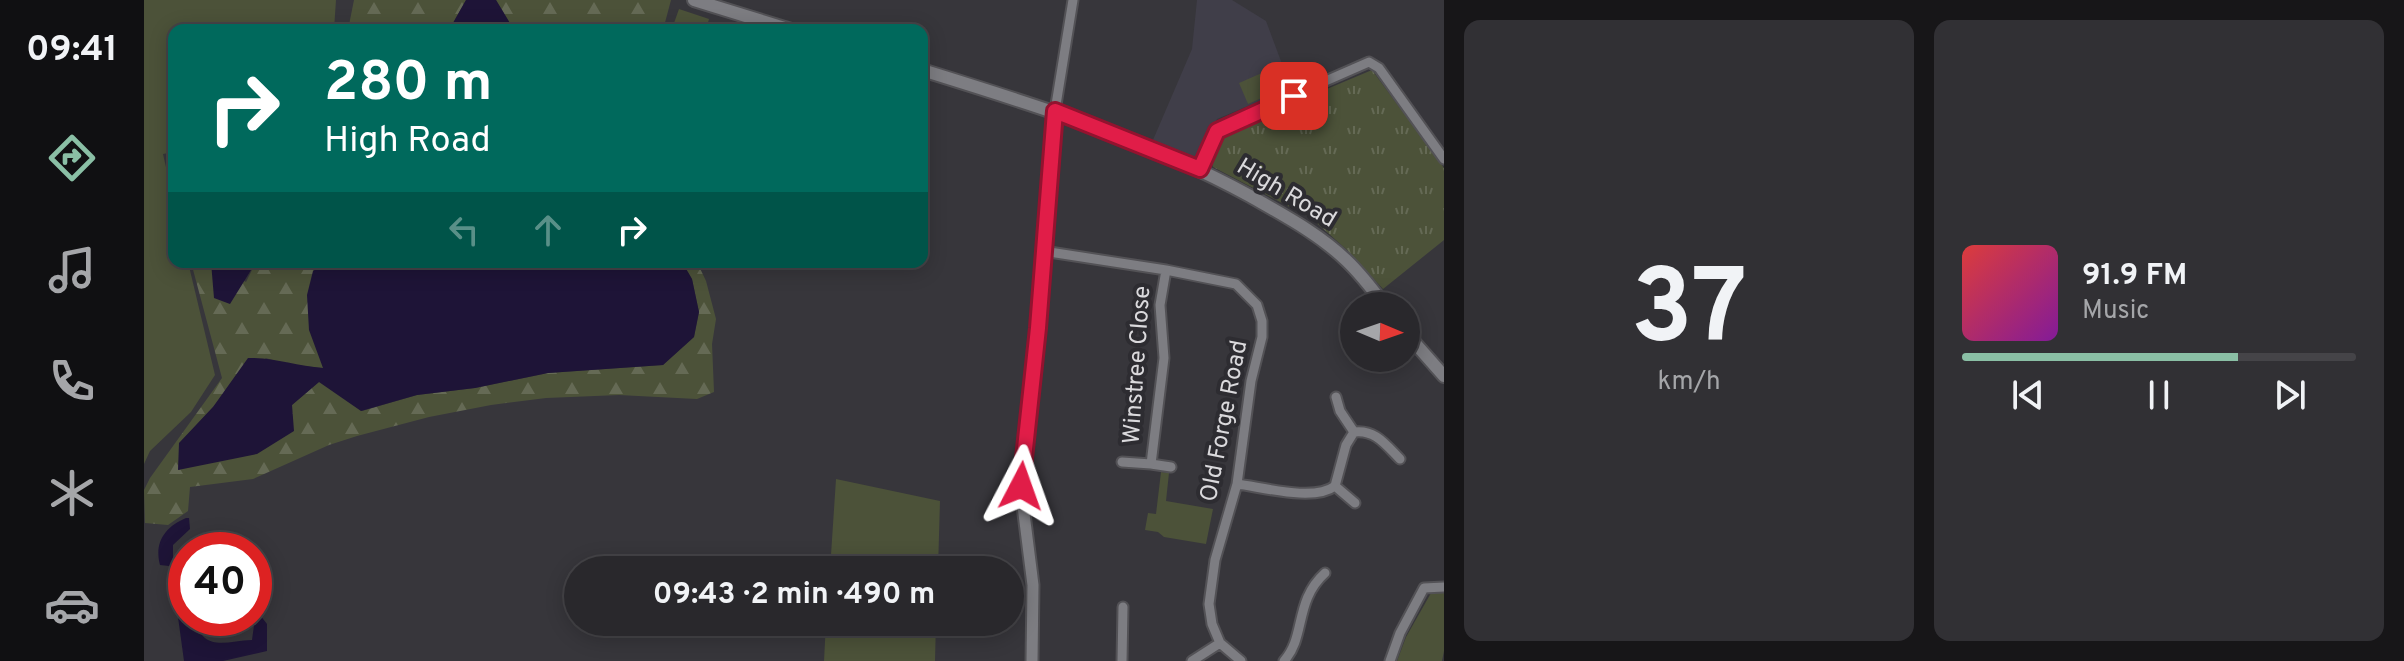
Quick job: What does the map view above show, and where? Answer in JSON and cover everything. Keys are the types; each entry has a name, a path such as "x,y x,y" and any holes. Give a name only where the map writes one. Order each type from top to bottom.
{"main road":[{"path":"694,0 772,24"},
{"name":"High Road","path":"928,72 1055,111 1200,169 1293,221 1333,248 1374,292"},
{"path":"1420,349 1444,376"}],"street":[{"path":"1032,661 1033,585 1021,471 1038,328 1055,111 1073,0"},
{"path":"1200,169 1211,141 1225,125 1369,62 1379,68 1444,159"},
{"name":"Old Forge Road","path":"1043,251 1236,284 1257,305 1262,321 1262,337 1248,395 1237,484 1215,560 1209,604 1212,624 1220,643"},
{"name":"Winstree Close","path":"1151,464 1164,358 1160,305 1166,270"},
{"path":"1336,397 1340,411 1354,432"},
{"path":"1354,432 1364,431 1374,435 1400,459"},
{"path":"1237,484 1282,496 1322,493 1335,486 1346,445 1354,432"},
{"name":"Winstree Close","path":"1122,462 1171,467"},
{"path":"1335,486 1355,503"},
{"path":"1284,661 1294,642 1311,585 1325,573"},
{"path":"1390,661 1420,587 1444,587"},
{"path":"1122,661 1123,607"},
{"path":"1192,661 1220,643 1241,661"}],"shaded area":[{"path":"466,0 496,0 510,24 452,24"},
{"path":"1197,0 1232,0 1266,21 1291,88 1217,119 1195,160 1153,140 1192,49"},
{"path":"212,268 252,268 230,304 214,298"},
{"path":"318,268 686,268 692,279 699,312 694,337 663,365 548,373 475,388 417,395 361,411 319,382 292,405 294,431 257,454 178,470 179,443 213,407 248,358 323,368 309,330 307,295 313,271"},
{"path":"189,518 190,529 187,532 168,532 168,566 160,565 160,542 172,526"},
{"path":"181,636 203,636 209,641 224,643 267,636 267,651 223,661 184,661"}],"green space":[{"path":"144,0 336,0 334,24 168,24 168,153 163,154 168,176 168,268 189,268 215,375 191,412 150,451 144,464"},
{"path":"354,0 466,0 452,24 349,24"},
{"path":"496,0 671,0 665,24 510,24"},
{"path":"679,9 709,19 708,24 674,23"},
{"path":"1278,66 1287,87 1248,104 1239,83"},
{"path":"1372,70 1444,168 1444,240 1383,289 1347,250 1311,218 1213,167 1211,161 1216,145 1232,129"},
{"path":"193,268 222,268 246,282 253,268 318,268 313,271 323,368 284,364 266,358 213,407 180,443 179,470 292,405 320,381 362,411 417,395 475,388 548,373 663,365 694,337 699,312 692,279 686,268 700,268 716,319 712,344 714,392 697,399 619,395 546,398 429,417 329,445 253,479 190,487 188,511 168,525 145,523 144,490 150,478 222,378"},
{"path":"1161,472 1169,473 1166,501 1213,509 1206,544 1164,537 1158,532 1145,530 1148,513 1156,514"},
{"path":"836,479 940,501 938,556 831,556"},
{"path":"1444,589 1442,661 1397,661 1406,637 1431,593"},
{"path":"825,636 936,636 935,661 824,661"}],"route":[{"path":"1021,486 1038,328 1055,111 1200,169 1217,131 1294,96"}]}
